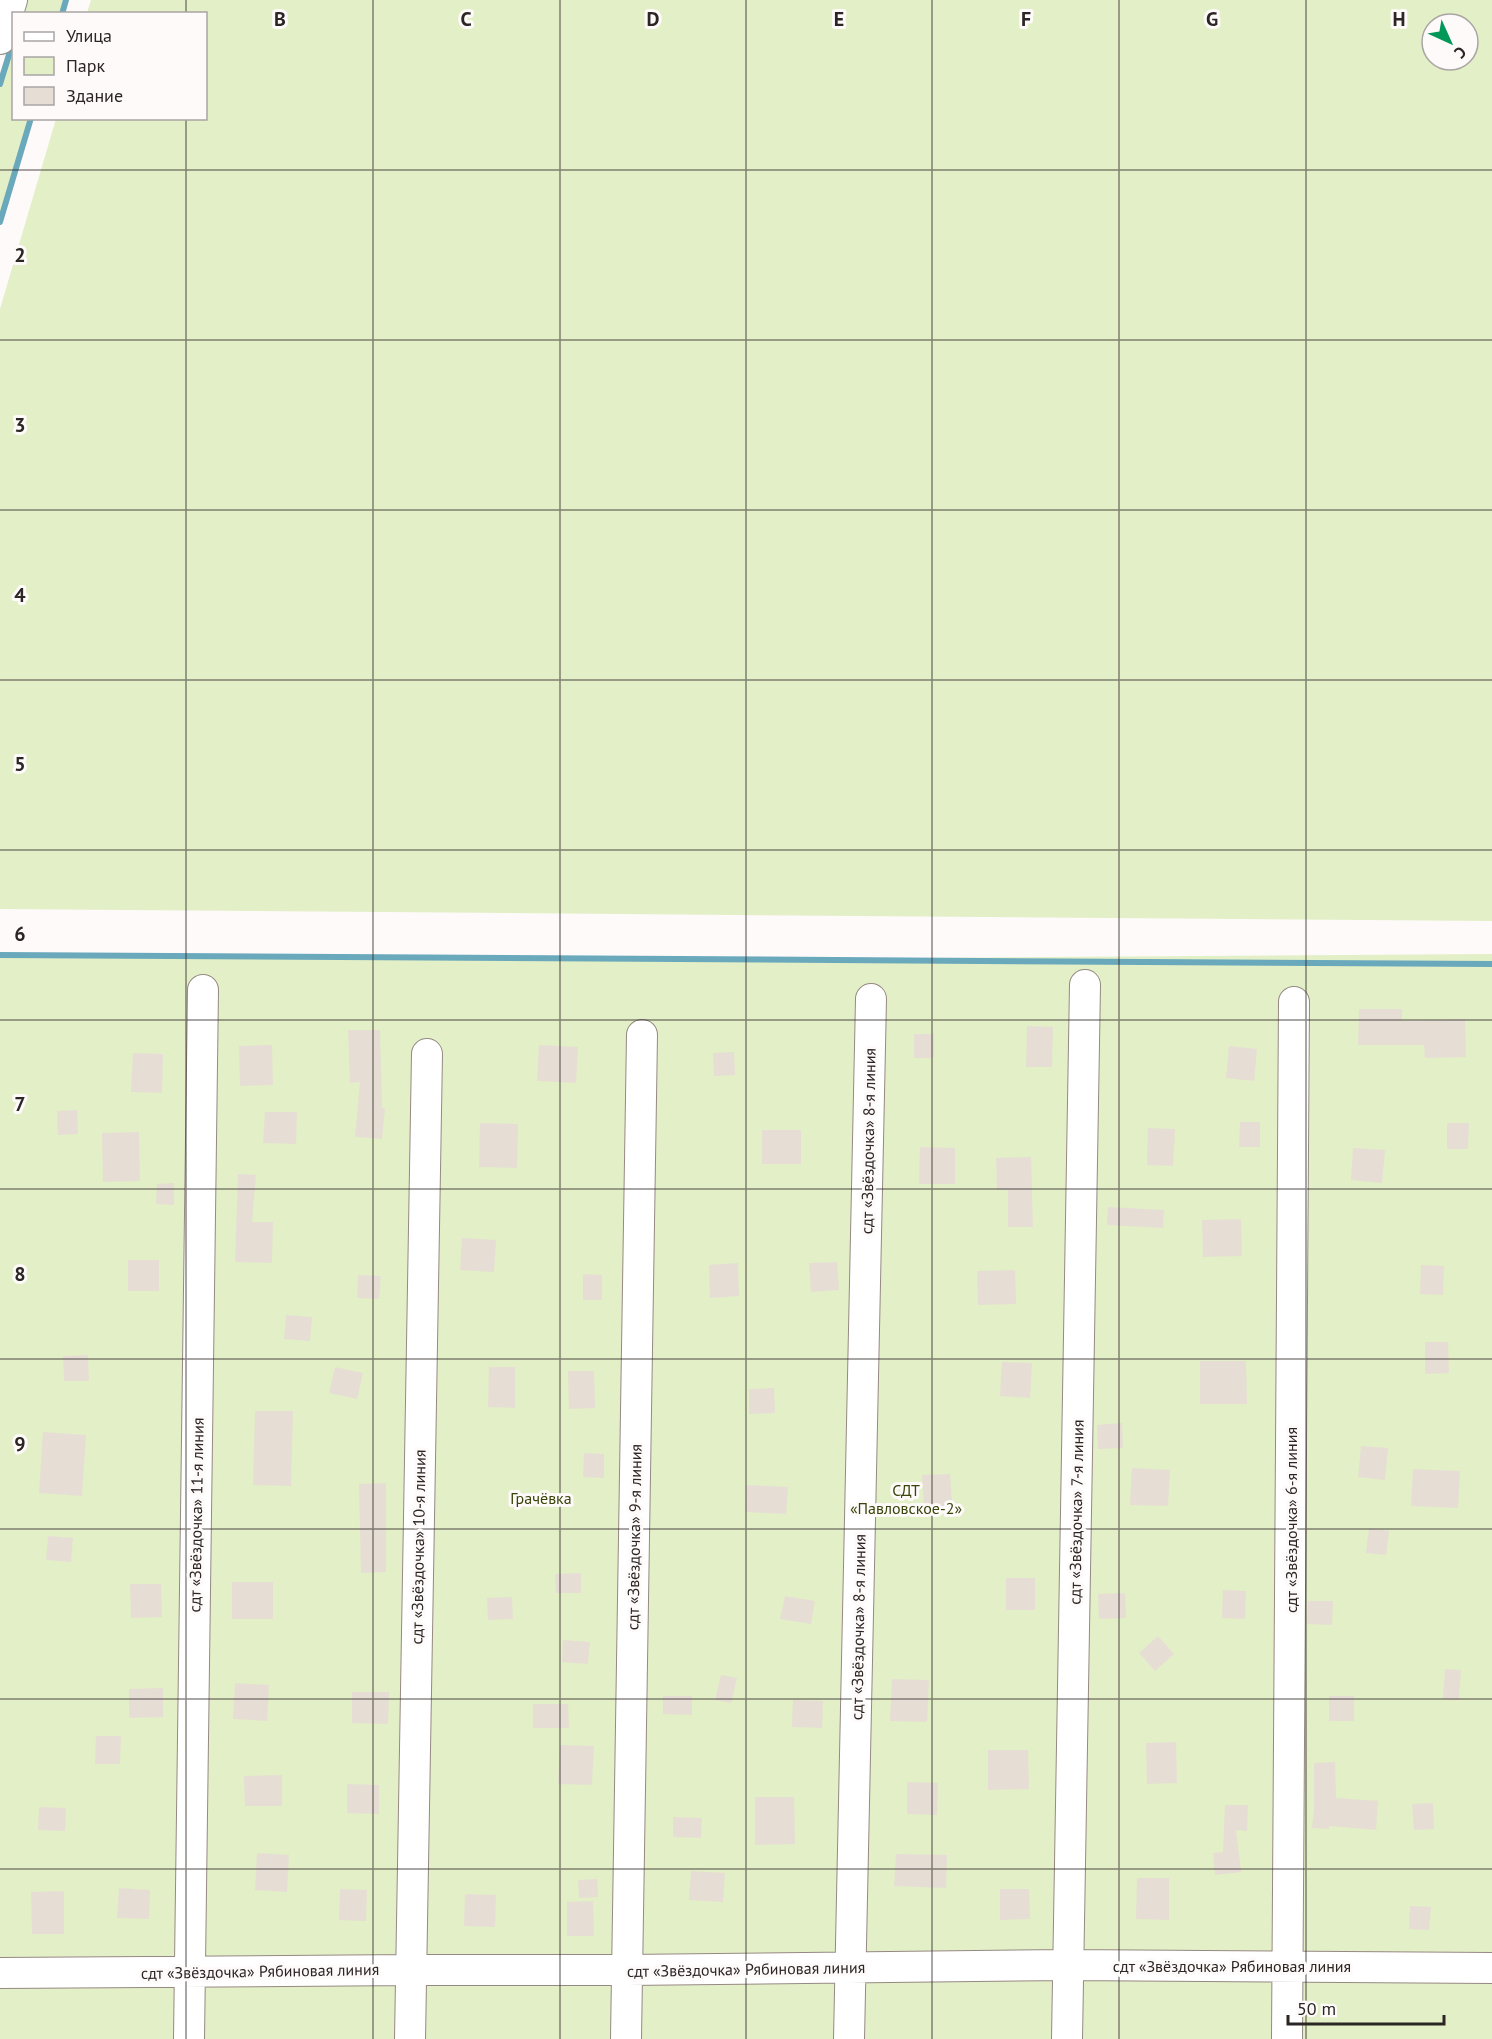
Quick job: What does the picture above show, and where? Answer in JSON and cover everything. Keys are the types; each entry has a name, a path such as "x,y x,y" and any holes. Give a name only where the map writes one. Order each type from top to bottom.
{"street":[{"path":"0,39 12,0"},
{"name":"сдт «Звёздочка» 7-я линия","path":"1067,2039 1085,984"},
{"name":"сдт «Звёздочка» 11-я линия","path":"189,2039 203,990"},
{"name":"сдт «Звёздочка» 8-я линия","path":"849,2039 871,999"},
{"name":"сдт «Звёздочка» 6-я линия","path":"1287,2039 1294,1002"},
{"name":"сдт «Звёздочка» 9-я линия","path":"626,2039 642,1035"},
{"name":"сдт «Звёздочка» 10-я линия","path":"410,2039 427,1054"},
{"name":"сдт «Звёздочка» Рябиновая линия","path":"0,1974 411,1970 627,1971 1069,1965 1492,1968"}],"green space":[{"path":"25,0 66,0 62,12 22,12"},
{"path":"91,0 1492,0 1492,921 0,909 0,309 56,120 207,120 207,12 87,12"},
{"path":"12,42 12,120 31,120 0,222 0,84"},
{"name":"Грачёвка","path":"1492,954 1492,2039 0,2039 0,955 783,959"}],"building":[{"path":"1359,1009 1402,1009 1402,1021 1465,1019 1466,1057 1425,1058 1424,1045 1358,1045"},
{"path":"1027,1026 1053,1027 1052,1067 1026,1067"},
{"path":"348,1030 380,1030 382,1108 385,1108 382,1139 355,1137 360,1082 350,1083"},
{"path":"914,1034 934,1034 934,1058 914,1058"},
{"path":"272,1045 273,1085 240,1086 239,1046"},
{"path":"539,1045 578,1047 576,1083 537,1081"},
{"path":"1229,1046 1257,1049 1254,1081 1226,1078"},
{"path":"734,1052 735,1075 714,1076 713,1053"},
{"path":"133,1053 163,1054 162,1093 131,1092"},
{"path":"77,1110 78,1134 58,1135 57,1111"},
{"path":"265,1112 297,1112 296,1144 263,1143"},
{"path":"1240,1122 1260,1122 1260,1147 1239,1147"},
{"path":"480,1123 518,1124 517,1168 479,1167"},
{"path":"1447,1123 1469,1123 1468,1149 1447,1149"},
{"path":"1148,1128 1175,1129 1173,1166 1147,1165"},
{"path":"762,1130 801,1130 801,1164 762,1164"},
{"path":"139,1132 140,1181 103,1182 102,1133"},
{"path":"920,1147 955,1148 955,1184 919,1184"},
{"path":"1353,1148 1385,1150 1382,1183 1351,1180"},
{"path":"1031,1157 1033,1227 1008,1227 1008,1190 997,1190 996,1158"},
{"path":"238,1174 256,1175 252,1222 273,1222 272,1263 235,1262"},
{"path":"174,1183 174,1205 156,1204 157,1184"},
{"path":"1108,1207 1164,1210 1163,1228 1107,1225"},
{"path":"1241,1219 1242,1256 1203,1257 1202,1220"},
{"path":"462,1238 496,1240 494,1272 460,1270"},
{"path":"128,1260 159,1260 159,1291 128,1291"},
{"path":"837,1262 839,1290 811,1292 809,1263"},
{"path":"738,1263 739,1296 710,1298 709,1265"},
{"path":"1421,1265 1444,1266 1443,1295 1420,1294"},
{"path":"1015,1270 1016,1304 978,1305 977,1271"},
{"path":"583,1274 602,1275 602,1300 583,1300"},
{"path":"358,1275 381,1276 379,1299 357,1298"},
{"path":"286,1315 312,1317 310,1341 284,1339"},
{"path":"1425,1342 1448,1342 1449,1373 1425,1374"},
{"path":"88,1355 89,1381 64,1381 63,1356"},
{"path":"1200,1361 1246,1361 1247,1404 1200,1404"},
{"path":"1002,1362 1032,1363 1030,1398 1000,1396"},
{"path":"335,1367 363,1373 357,1399 329,1393"},
{"path":"489,1367 515,1367 515,1408 488,1407"},
{"path":"568,1371 594,1371 595,1408 569,1409"},
{"path":"774,1388 775,1413 749,1414 749,1389"},
{"path":"255,1411 293,1411 291,1486 253,1485"},
{"path":"1122,1423 1123,1448 1098,1449 1097,1425"},
{"path":"43,1432 86,1435 82,1496 39,1493"},
{"path":"1361,1446 1388,1448 1385,1480 1358,1477"},
{"path":"584,1453 604,1454 604,1478 583,1477"},
{"path":"1132,1468 1170,1470 1168,1506 1130,1505"},
{"path":"1413,1469 1460,1471 1458,1508 1411,1506"},
{"path":"950,1474 952,1506 924,1507 922,1475"},
{"path":"386,1483 386,1572 361,1573 359,1484"},
{"path":"746,1485 788,1487 786,1514 745,1512"},
{"path":"1369,1528 1389,1531 1386,1555 1366,1553"},
{"path":"48,1536 73,1538 71,1562 46,1560"},
{"path":"581,1573 581,1593 556,1593 555,1574"},
{"path":"1006,1578 1035,1578 1035,1610 1006,1610"},
{"path":"232,1582 273,1582 273,1619 232,1619"},
{"path":"130,1584 161,1584 162,1617 131,1618"},
{"path":"1223,1590 1246,1591 1245,1619 1222,1618"},
{"path":"1125,1593 1126,1618 1099,1619 1098,1594"},
{"path":"785,1596 815,1601 811,1624 780,1619"},
{"path":"512,1597 513,1619 488,1620 487,1598"},
{"path":"1308,1601 1333,1601 1332,1625 1307,1624"},
{"path":"1158,1636 1174,1654 1155,1671 1139,1653"},
{"path":"563,1640 590,1642 588,1664 562,1662"},
{"path":"1445,1669 1461,1670 1459,1700 1443,1699"},
{"path":"721,1675 737,1678 731,1703 715,1700"},
{"path":"892,1679 929,1680 927,1722 890,1721"},
{"path":"235,1683 269,1685 267,1721 233,1719"},
{"path":"163,1688 163,1717 129,1718 129,1689"},
{"path":"352,1692 389,1692 388,1724 352,1723"},
{"path":"663,1696 692,1696 692,1715 663,1714"},
{"path":"1329,1696 1354,1696 1354,1721 1329,1721"},
{"path":"793,1700 823,1701 822,1728 792,1727"},
{"path":"533,1704 568,1704 569,1728 533,1728"},
{"path":"96,1736 121,1736 120,1764 95,1764"},
{"path":"1176,1742 1177,1783 1147,1784 1146,1743"},
{"path":"560,1745 594,1746 592,1785 558,1784"},
{"path":"988,1750 1028,1750 1029,1789 988,1790"},
{"path":"1335,1762 1336,1798 1378,1801 1376,1830 1329,1826 1329,1829 1312,1828 1314,1763"},
{"path":"282,1775 282,1806 245,1806 244,1776"},
{"path":"907,1782 938,1783 937,1815 907,1814"},
{"path":"347,1784 379,1785 379,1814 347,1813"},
{"path":"755,1797 794,1797 795,1844 755,1845"},
{"path":"1433,1803 1434,1829 1414,1830 1412,1804"},
{"path":"1225,1805 1248,1805 1247,1831 1236,1830 1241,1872 1215,1875 1213,1853 1223,1852"},
{"path":"39,1807 66,1808 65,1831 38,1830"},
{"path":"673,1817 702,1818 701,1838 673,1837"},
{"path":"257,1853 289,1855 287,1892 255,1890"},
{"path":"896,1854 947,1855 946,1888 894,1886"},
{"path":"691,1871 725,1873 723,1902 689,1900"},
{"path":"1137,1878 1169,1878 1169,1920 1136,1919"},
{"path":"597,1879 598,1897 579,1898 578,1880"},
{"path":"119,1888 150,1890 149,1919 117,1918"},
{"path":"340,1889 367,1890 366,1921 339,1920"},
{"path":"1000,1889 1029,1889 1030,1919 1000,1920"},
{"path":"64,1891 64,1934 32,1934 31,1892"},
{"path":"465,1894 496,1895 495,1927 464,1926"},
{"path":"593,1901 594,1936 567,1936 567,1902"},
{"path":"1410,1906 1431,1907 1429,1930 1409,1929"}],"waterway":[{"path":"63,12 66,0"},
{"path":"0,84 12,45"},
{"path":"0,222 30,120"},
{"path":"0,955 1492,964"}],"park label":[{"name":"СДТ «Павловское-2»","path":"906,1499"}]}
